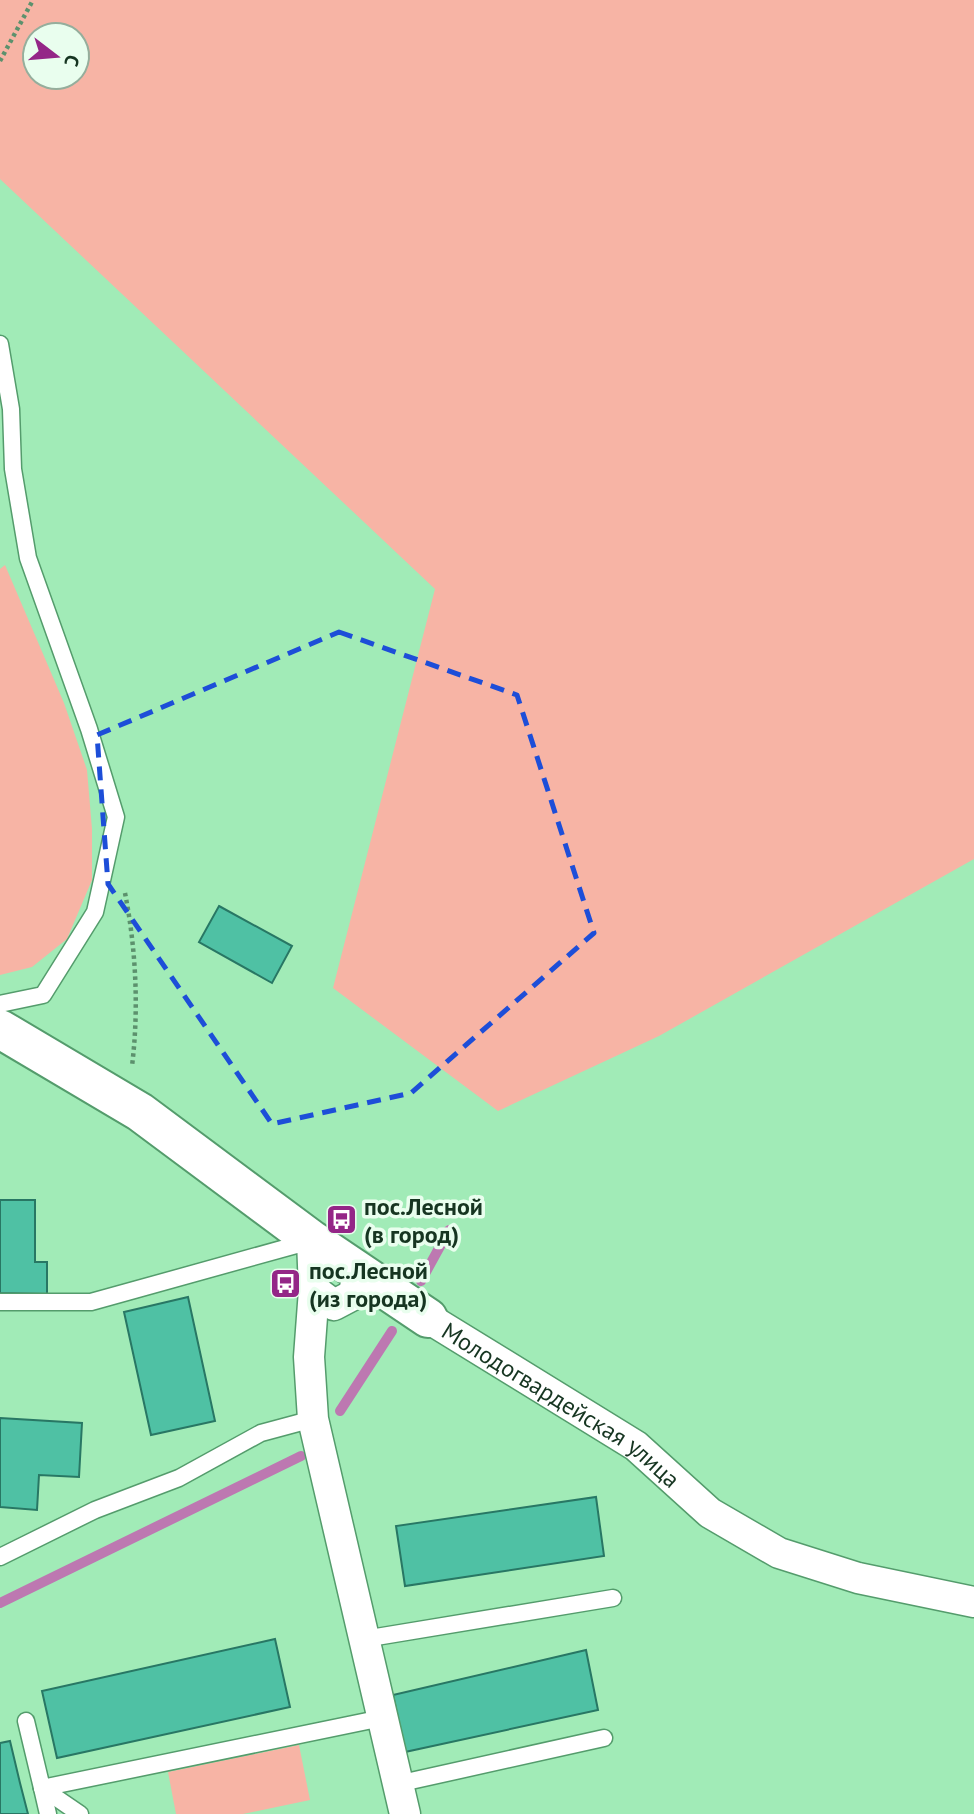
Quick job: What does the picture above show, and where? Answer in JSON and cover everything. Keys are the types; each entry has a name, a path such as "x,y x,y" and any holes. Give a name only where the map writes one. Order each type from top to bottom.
{"street":[{"name":"Молодогвардейская улица","path":"0,1029 127,1104 359,1273 636,1446 710,1513 779,1553 858,1578 974,1602"},
{"path":"312,1240 314,1290 309,1357 313,1419 400,1806"},
{"path":"314,1290 334,1305 353,1295 359,1273"}],"lane":[{"path":"0,344 12,409 15,482 28,558 89,729 116,817 95,912 43,995 0,1004"},
{"path":"0,466 15,482"},
{"path":"0,1302 91,1302 312,1240"},
{"path":"0,1557 95,1510 179,1478 261,1433 313,1419"},
{"path":"364,1639 613,1598"},
{"path":"42,1788 382,1718"},
{"path":"26,1721 48,1814"},
{"path":"400,1806 604,1738"},
{"path":"42,1788 80,1814"}],"path":[{"path":"0,61 33,0"},
{"path":"124,891 131,928 136,1031 127,1104"}],"highlighted area":[{"path":"339,632 517,695 594,933 411,1093 272,1124 108,884 97,735"}],"shaded area":[{"path":"0,0 974,0 974,859 659,1036 498,1111 333,988 435,589 0,179"},
{"path":"5,565 64,703 87,770 92,829 92,880 67,939 32,967 0,975 0,569"},
{"path":"299,1745 310,1800 243,1814 176,1814 168,1772"}],"building":[{"path":"219,906 292,946 272,983 199,942"},
{"path":"0,1200 35,1200 35,1262 47,1262 47,1294 0,1293"},
{"path":"188,1297 215,1421 151,1435 124,1312"},
{"path":"0,1418 82,1423 79,1477 39,1475 37,1510 0,1507"},
{"path":"596,1497 604,1556 405,1586 396,1526"},
{"path":"275,1639 290,1707 57,1758 42,1691"},
{"path":"586,1650 598,1710 405,1752 393,1695"},
{"path":"10,1741 28,1814 0,1814 0,1743"}],"waterway":[{"path":"421,1281 449,1230"},
{"path":"340,1411 392,1331"},
{"path":"0,1603 301,1456"}],"place":[{"name":"пос.Лесной (в город)","path":"341,1220"},
{"name":"пос.Лесной (из города)","path":"286,1284"}]}
